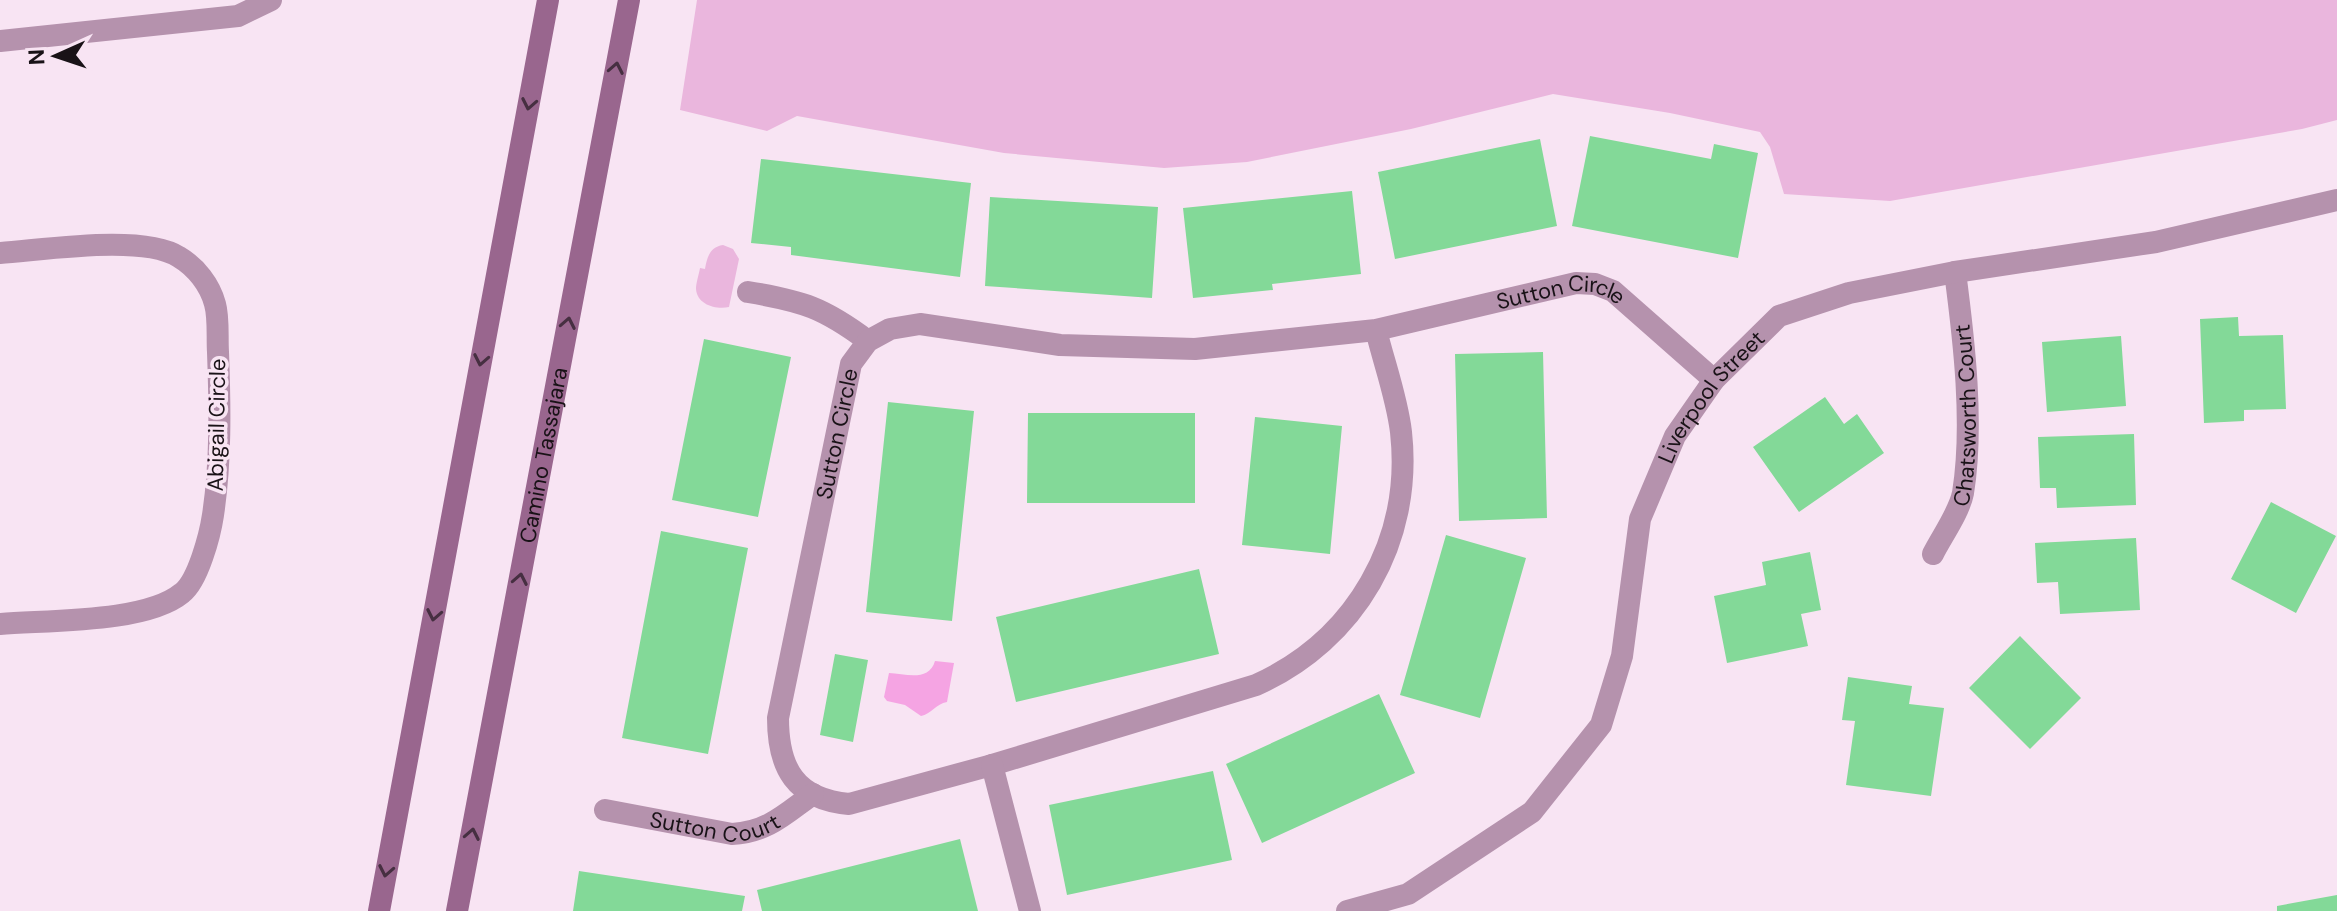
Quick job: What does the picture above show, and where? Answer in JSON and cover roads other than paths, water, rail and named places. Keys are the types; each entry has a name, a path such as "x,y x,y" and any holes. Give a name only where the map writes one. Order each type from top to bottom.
{"main road":[{"path":"379,911 548,0"},
{"name":"Camino Tassajara","path":"457,911 629,0"}],"street":[{"path":"0,41 238,16 271,0"},
{"name":"Liverpool Street","path":"1347,911 1408,894 1532,812 1601,725 1622,656 1640,519 1675,436 1714,380 1779,316 1849,293 1955,272 2156,242 2337,200"},
{"name":"Abigail Circle","path":"0,253 115,245 159,248 179,256 208,286 216,306 220,407 213,517 195,577 185,591 163,605 129,614 0,624"},
{"name":"Chatsworth Court","path":"1933,554 1962,496 1966,433 1964,337 1955,272"},
{"name":"Sutton Circle","path":"813,794 794,781 783,761 778,740 778,718 851,364 868,341 890,329 920,324 1060,345 1195,349 1376,330 1576,283 1595,284 1613,291 1714,380"},
{"path":"748,292 797,300 838,318 868,341"},
{"path":"813,794 832,802 849,804 992,765 1256,685 1280,675 1302,660 1354,612 1368,589 1395,526 1402,478 1401,431 1376,330"},
{"path":"992,765 1030,911"},
{"name":"Sutton Court","path":"605,810 732,834 749,833 766,828 813,794"}]}
